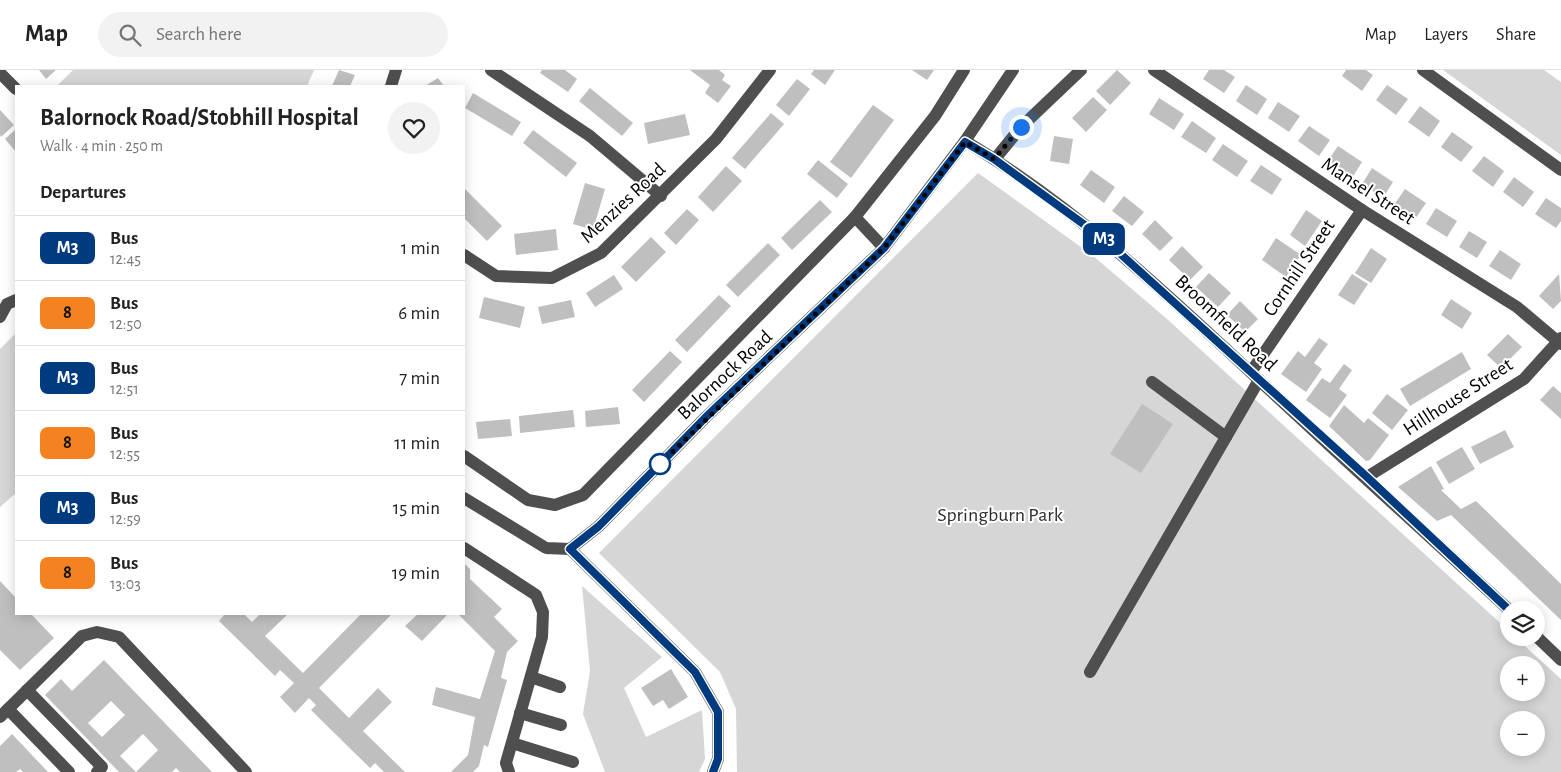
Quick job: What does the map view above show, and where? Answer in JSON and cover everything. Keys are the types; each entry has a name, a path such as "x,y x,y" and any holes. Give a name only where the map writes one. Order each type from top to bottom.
{"street":[{"path":"391,85 396,70"},
{"path":"491,70 590,136 661,196"},
{"name":"Balornock Road","path":"465,457 528,500 555,505 583,495 855,217 935,116 964,70"},
{"path":"965,142 1013,70"},
{"path":"994,159 1021,127 1081,70"},
{"name":"Mansel Street","path":"1154,70 1362,210 1518,307 1560,341"},
{"path":"1423,70 1561,170"},
{"name":"Menzies Road","path":"465,256 496,276 552,278 601,253 661,196 716,139 765,72"},
{"path":"0,73 15,88"},
{"name":"Balornock Road","path":"570,549 599,526 706,417 884,248 965,142"},
{"name":"Broomfield Road","path":"965,142 994,159 1104,239 1367,477 1500,602"},
{"name":"Cornhill Street","path":"1090,672 1226,437 1255,376 1362,210"},
{"path":"855,217 884,248"},
{"path":"0,316 8,302"},
{"name":"Hillhouse Street","path":"1367,477 1524,378 1560,341"},
{"path":"1152,382 1226,437"},
{"path":"465,499 546,548 570,549 695,672 718,712 718,759 713,772"},
{"path":"465,549 536,595 543,612 542,637 506,763 509,772"},
{"path":"69,772 4,713 82,636 96,632 118,637 246,772"},
{"path":"1545,645 1561,660"},
{"path":"531,677 560,688"},
{"path":"27,690 102,767 97,772"},
{"path":"520,713 561,725"},
{"path":"512,743 573,762"}],"green space":[{"path":"73,70 314,70 307,85 58,85"},
{"path":"1443,70 1544,70 1561,82 1561,155"},
{"name":"Springburn Park","path":"978,173 1092,255 1167,319 1500,623 1500,646 1525,646 1536,656 1500,656 1500,701 1545,701 1545,664 1561,679 1561,772 737,772 736,709 720,672 599,553"},
{"path":"15,334 15,494 0,507 0,349"},
{"path":"582,586 662,657 624,688 646,737 702,710 705,759 699,772 605,772 583,714 590,671"}],"building":[{"path":"39,70 56,70 46,79"},
{"path":"339,70 355,75 350,85 332,85"},
{"path":"542,70 565,70 577,79 568,92 540,73"},
{"path":"690,70 719,70 725,75 722,80 731,86 718,103 705,93 710,85"},
{"path":"814,70 835,70 825,85 811,74"},
{"path":"912,70 934,70 927,80"},
{"path":"1117,70 1131,83 1110,105 1096,91"},
{"path":"1209,70 1224,70 1235,77 1224,93 1203,79"},
{"path":"1346,70 1366,70 1373,75 1362,91 1342,76"},
{"path":"438,78 443,85 427,85"},
{"path":"797,79 810,89 789,116 776,105"},
{"path":"1246,85 1267,99 1257,115 1236,101"},
{"path":"1387,85 1408,99 1396,115 1376,100"},
{"path":"590,88 633,123 622,136 579,101"},
{"path":"473,93 521,122 512,136 465,108"},
{"path":"1093,97 1107,110 1086,132 1072,118"},
{"path":"1159,98 1184,114 1174,130 1149,114"},
{"path":"1278,102 1300,116 1289,132 1268,118"},
{"path":"873,105 894,120 851,178 830,162"},
{"path":"1420,106 1440,121 1429,137 1408,122"},
{"path":"0,110 14,125 1,137 0,135"},
{"path":"771,113 784,124 745,169 732,158"},
{"path":"685,114 690,135 648,144 644,123"},
{"path":"1192,121 1216,138 1206,153 1181,137"},
{"path":"1309,126 1330,140 1319,156 1298,141"},
{"path":"15,130 15,151 5,139"},
{"path":"533,130 577,163 566,177 523,143"},
{"path":"1452,132 1473,147 1461,162 1441,147"},
{"path":"1054,136 1073,139 1069,164 1050,161"},
{"path":"1223,144 1248,161 1237,177 1212,160"},
{"path":"1338,146 1362,162 1352,178 1327,162"},
{"path":"1484,156 1504,171 1493,187 1472,171"},
{"path":"818,160 848,184 837,198 807,174"},
{"path":"1261,165 1282,179 1272,195 1250,181"},
{"path":"726,166 742,181 713,212 698,197"},
{"path":"1372,168 1393,182 1383,198 1362,184"},
{"path":"1091,170 1115,187 1104,203 1080,185"},
{"path":"1514,177 1534,192 1523,207 1503,192"},
{"path":"585,183 605,189 593,230 573,224"},
{"path":"465,189 502,226 487,241 465,219"},
{"path":"1405,189 1426,203 1415,219 1394,205"},
{"path":"1124,196 1144,212 1132,226 1112,211"},
{"path":"1546,198 1561,208 1561,221 1556,228 1535,214"},
{"path":"820,200 832,212 792,250 781,238"},
{"path":"1436,208 1457,221 1447,237 1426,224"},
{"path":"687,209 699,220 676,245 664,233"},
{"path":"1306,210 1322,221 1305,246 1290,235"},
{"path":"1155,220 1173,238 1160,251 1142,234"},
{"path":"556,229 558,250 516,255 514,234"},
{"path":"1469,231 1487,242 1477,258 1459,247"},
{"path":"651,237 666,252 636,282 621,267"},
{"path":"1276,238 1301,255 1286,277 1262,260"},
{"path":"768,243 780,255 738,297 726,285"},
{"path":"1182,246 1203,267 1190,280 1169,260"},
{"path":"1371,248 1387,259 1371,283 1355,273"},
{"path":"1500,250 1521,264 1511,280 1489,266"},
{"path":"1209,273 1231,293 1218,307 1196,287"},
{"path":"1352,274 1368,284 1354,305 1338,295"},
{"path":"1559,274 1561,301 1553,309 1539,296"},
{"path":"614,275 623,289 595,307 586,293"},
{"path":"719,295 731,306 687,352 675,340"},
{"path":"484,297 525,307 520,328 479,318"},
{"path":"1451,299 1472,313 1462,329 1441,315"},
{"path":"571,300 575,317 542,324 538,307"},
{"path":"1240,301 1258,319 1245,332 1227,315"},
{"path":"1508,334 1522,347 1501,368 1487,355"},
{"path":"1319,338 1328,344 1314,363 1322,369 1306,392 1281,374 1298,351 1305,357"},
{"path":"670,351 682,362 644,402 632,390"},
{"path":"1462,352 1471,369 1410,406 1400,389"},
{"path":"1344,364 1352,370 1339,389 1347,395 1330,418 1306,400 1322,378 1330,383"},
{"path":"1553,386 1561,393 1561,419 1540,400"},
{"path":"1387,394 1408,410 1392,430 1372,413"},
{"path":"1142,404 1173,424 1141,473 1110,454"},
{"path":"1344,405 1364,423 1368,418 1389,435 1370,460 1366,461 1329,426"},
{"path":"618,407 620,424 586,427 585,411"},
{"path":"573,410 575,427 520,433 519,416"},
{"path":"510,419 512,436 478,439 476,422"},
{"path":"1505,430 1514,447 1480,464 1471,447"},
{"path":"1462,447 1475,469 1449,484 1436,462"},
{"path":"1431,466 1444,489 1441,490 1461,509 1476,501 1561,584 1561,620 1545,605 1545,601 1541,601 1451,515 1437,521 1398,487"},
{"path":"465,564 470,569 470,579 502,609 494,617 518,641 507,652 501,678 507,680 488,747 484,745 479,766 473,772 451,772 468,755 475,717 432,705 436,687 480,699 495,651 459,615 465,615"},
{"path":"0,581 15,597 15,615 32,615 54,638 20,670 0,650"},
{"path":"224,615 245,615 252,622 259,615 287,615 265,636 303,673 360,615 391,615 319,688 349,718 378,688 392,702 363,731 405,772 384,772 375,763 370,768 311,710 316,705 309,698 295,713 280,697 294,683 280,670 275,676 219,621"},
{"path":"417,615 447,615 422,641 405,626"},
{"path":"104,660 212,772 180,772 176,768 172,772 136,772 119,772 45,695 61,679 72,691","holes":["111,701 125,715 102,737 88,723","143,734 158,750 136,772 120,756"]},
{"path":"671,669 688,697 669,709 663,700 653,706 641,688"},
{"path":"12,734 48,772 23,772 20,769 16,772 0,772 0,746"}],"bus line":[{"name":"M3","path":"713,772 718,759 718,712 695,672 570,549 599,526 706,417 884,248 965,142 994,159 1104,239 1164,291 1259,380 1305,420 1500,602"}],"route":[{"path":"660,464 706,417 884,248 965,142 994,159 1021,127"}]}
